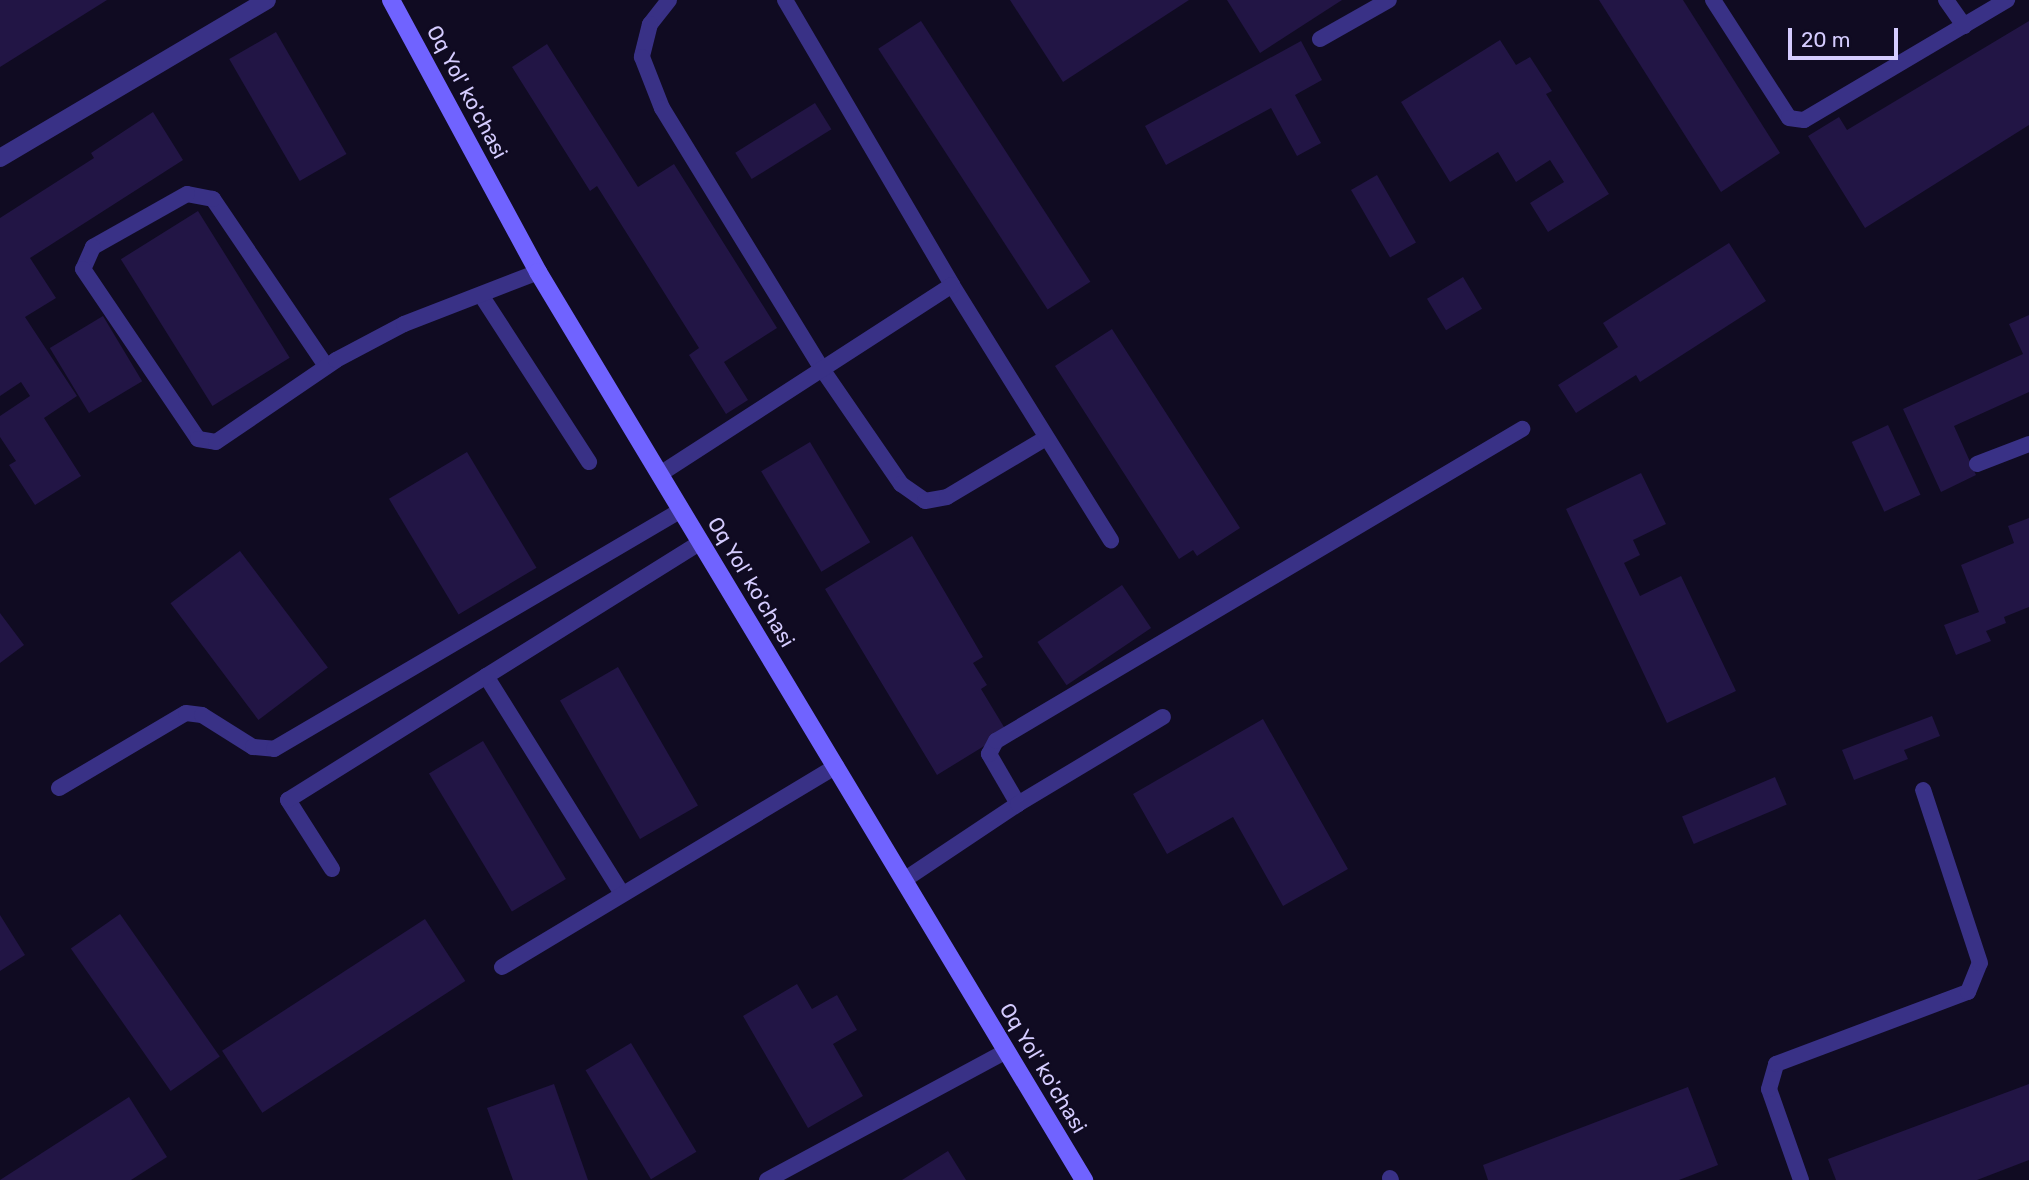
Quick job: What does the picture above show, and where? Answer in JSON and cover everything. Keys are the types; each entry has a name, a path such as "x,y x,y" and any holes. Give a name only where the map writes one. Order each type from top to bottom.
{"street":[{"path":"0,158 267,0"},
{"name":"Oq Yol' ko'chasi","path":"391,0 538,272 1084,1180"}],"lane":[{"path":"669,0 650,24 642,57 662,108 822,369 901,484 925,500 947,497 1046,438"},
{"path":"785,0 952,285 1111,540"},
{"path":"1320,39 1389,0"},
{"path":"1713,0 1789,118 1804,120 2007,0"},
{"path":"1946,0 1964,26"},
{"path":"326,366 213,199 187,194 93,247 83,269 198,439 216,442 326,366 404,324 538,272"},
{"path":"660,474 952,285"},
{"path":"481,295 589,462"},
{"path":"1018,804 989,754 996,741 1522,429"},
{"path":"1977,464 2029,444"},
{"path":"59,788 186,713 202,715 253,747 274,749 681,510"},
{"path":"332,869 288,800 701,542"},
{"path":"486,676 622,894"},
{"path":"904,880 1018,804 1163,717"},
{"path":"502,967 836,766"},
{"path":"1801,1180 1769,1089 1776,1064 1968,992 1980,962 1923,790"},
{"path":"767,1180 1007,1051"}],"building":[{"path":"0,0 107,0 0,67"},
{"path":"1010,0 1189,0 1063,82"},
{"path":"1227,0 1342,0 1260,53"},
{"path":"1599,0 1683,0 1780,153 1721,192"},
{"path":"921,21 1090,282 1048,310 878,49"},
{"path":"2029,21 2029,125 1865,228 1808,136 1839,117 1847,130"},
{"path":"276,32 346,154 300,181 229,59"},
{"path":"1500,40 1516,65 1530,57 1552,91 1546,94 1609,194 1548,232 1530,203 1564,182 1550,160 1516,182 1498,152 1450,182 1401,102"},
{"path":"1301,41 1322,80 1295,95 1321,143 1297,156 1271,108 1166,165 1145,126"},
{"path":"547,44 638,187 674,164 777,328 724,362 748,400 726,414 689,355 699,348 597,186 590,191 512,67"},
{"path":"815,103 831,129 752,179 735,153"},
{"path":"153,112 183,160 30,258 56,298 25,317 77,396 44,418 81,476 35,505 9,465 16,461 0,437 0,416 30,396 21,382 0,396 0,218 94,158 91,153"},
{"path":"1377,175 1416,243 1390,258 1351,190"},
{"path":"198,211 290,358 213,406 121,259"},
{"path":"1729,243 1766,301 1640,382 1636,375 1576,413 1558,385 1618,347 1603,323"},
{"path":"1463,277 1482,309 1446,330 1427,299"},
{"path":"2029,315 2029,392 1954,426 1976,475 1941,492 1903,409 2023,354 2009,324"},
{"path":"103,316 142,381 89,413 50,348"},
{"path":"1112,329 1240,528 1197,556 1193,550 1179,559 1055,366"},
{"path":"1888,425 1921,495 1884,512 1852,442"},
{"path":"810,442 870,542 821,572 761,471"},
{"path":"467,452 537,568 459,615 389,499"},
{"path":"1641,473 1666,524 1633,540 1640,555 1624,563 1640,596 1681,576 1736,691 1667,723 1566,509"},
{"path":"2029,518 2029,607 2004,617 2006,623 1986,631 1991,641 1956,655 1944,625 1979,612 1961,565 2014,543 2008,526"},
{"path":"912,536 983,657 973,663 987,685 981,689 1007,732 937,775 825,589"},
{"path":"240,551 328,668 258,720 171,603"},
{"path":"1122,585 1151,628 1067,685 1037,642"},
{"path":"0,613 24,645 0,663"},
{"path":"618,667 698,806 640,839 560,700"},
{"path":"1932,716 1940,736 1904,750 1908,759 1854,780 1842,750"},
{"path":"1263,719 1348,869 1283,906 1233,817 1167,854 1133,794"},
{"path":"483,741 566,879 512,911 429,773"},
{"path":"1775,777 1787,805 1694,844 1682,816"},
{"path":"120,914 220,1057 171,1091 71,948"},
{"path":"0,915 25,955 0,971"},
{"path":"425,919 465,981 262,1113 222,1051"},
{"path":"797,984 812,1009 837,995 857,1030 833,1044 863,1096 808,1128 743,1016"},
{"path":"631,1043 696,1152 651,1179 586,1070"},
{"path":"554,1084 588,1180 513,1180 487,1108"},
{"path":"2029,1084 2029,1160 1977,1180 1836,1180 1828,1159"},
{"path":"1688,1087 1718,1165 1679,1180 1488,1180 1483,1165"},
{"path":"129,1097 167,1157 131,1180 0,1180"},
{"path":"948,1151 966,1180 902,1180"}]}
